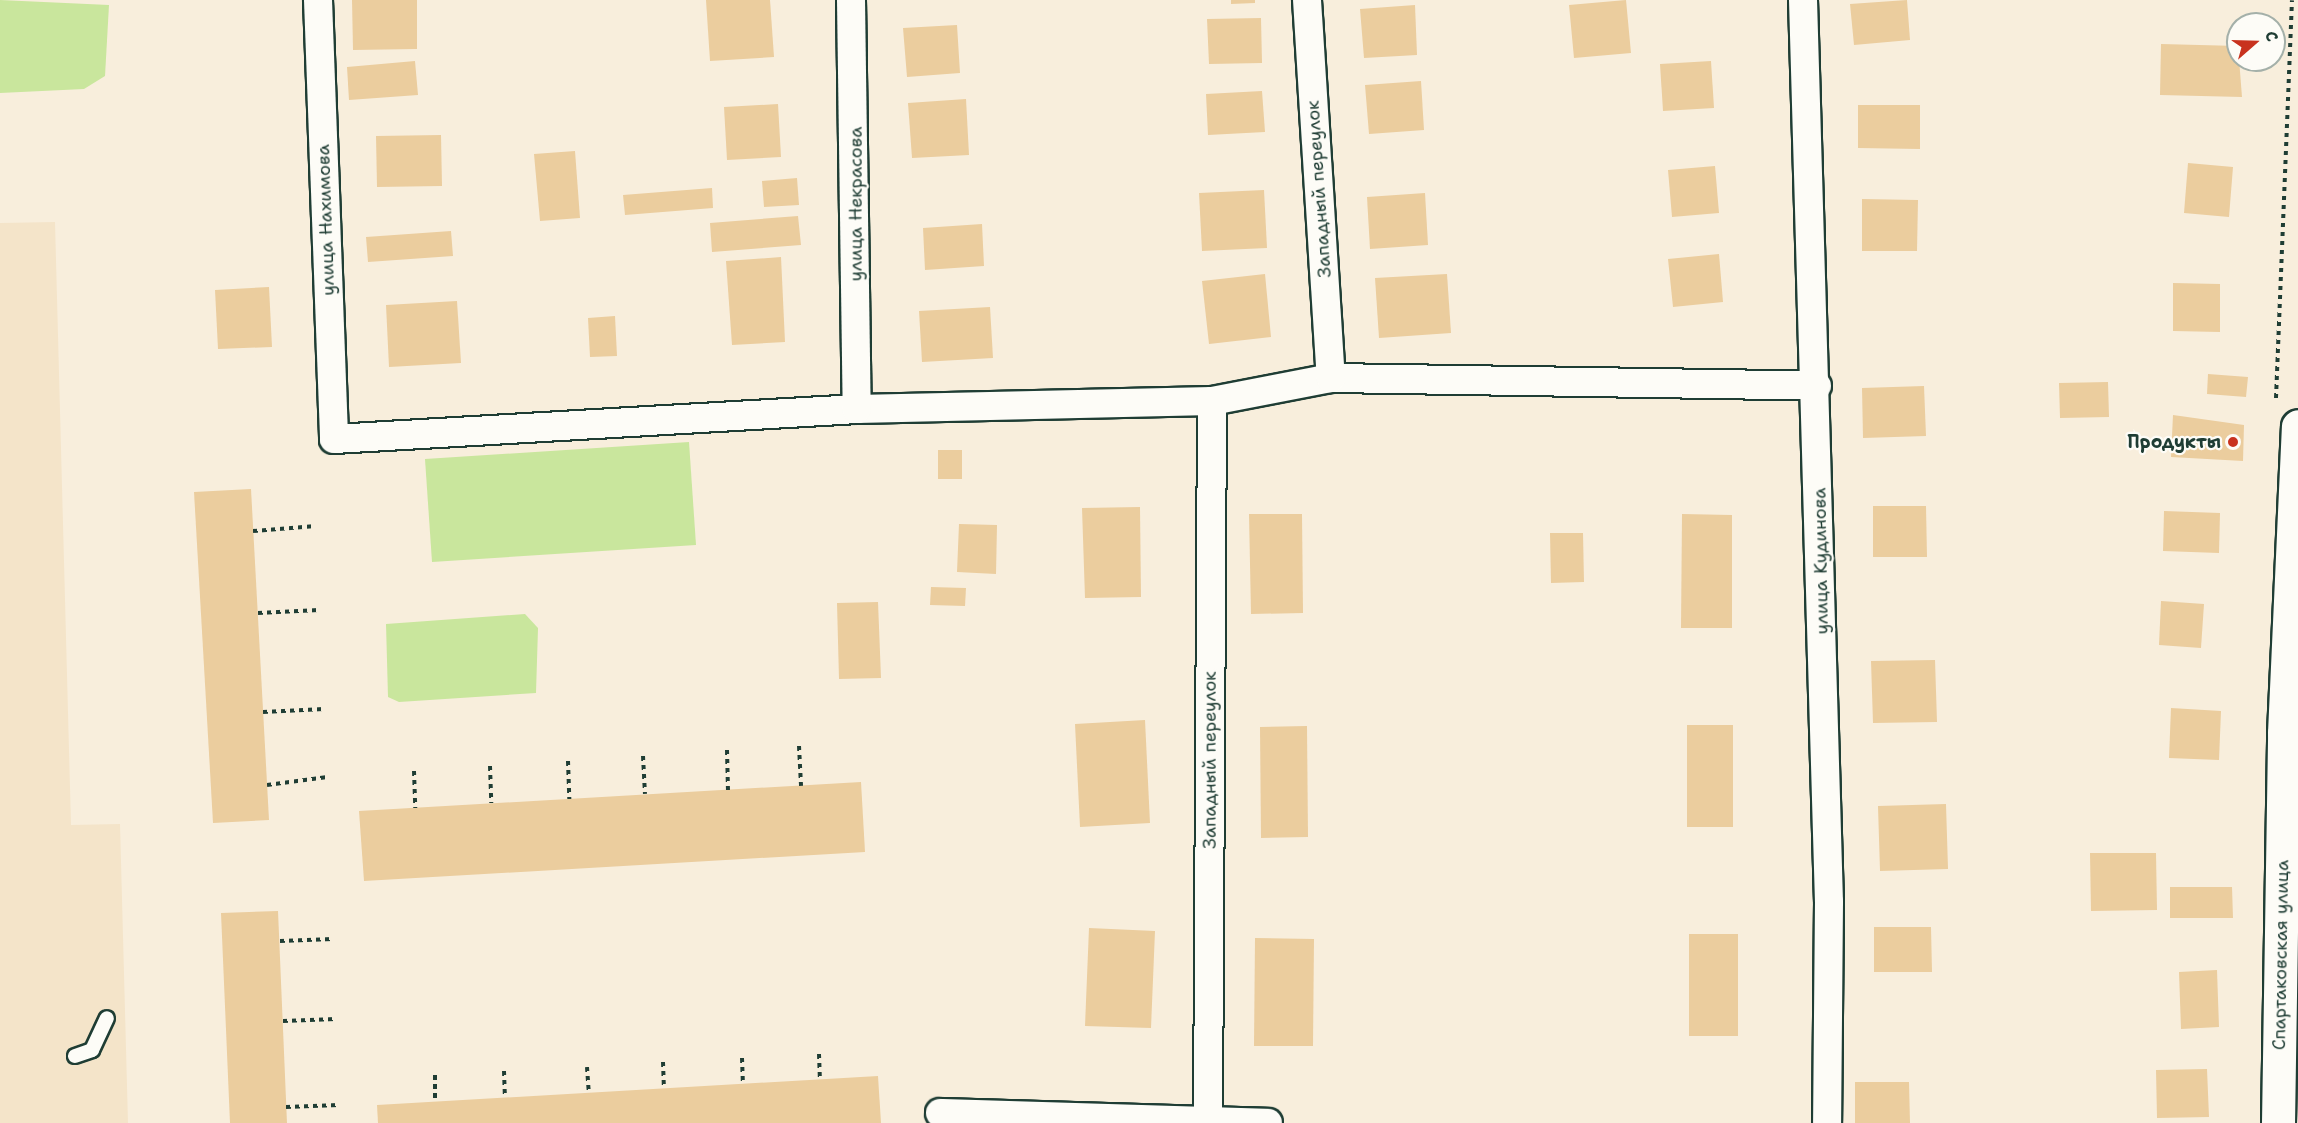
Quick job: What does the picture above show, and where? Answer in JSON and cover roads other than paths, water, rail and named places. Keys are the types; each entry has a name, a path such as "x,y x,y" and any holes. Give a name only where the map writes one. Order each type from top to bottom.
{"main road":[{"name":"Спартаковская улица","path":"2278,1123 2284,741 2298,426"}],"street":[{"name":"улица Нахимова","path":"318,0 333,439 857,409"},
{"name":"улица Некрасова","path":"851,0 857,409"},
{"name":"Западный переулок","path":"1307,0 1331,378"},
{"name":"улица Кудинова","path":"1803,0 1817,386 1829,902 1827,1123"},
{"path":"857,409 1212,401 1331,378 1817,386"},
{"name":"Западный переулок","path":"1208,1119 1212,401"},
{"path":"940,1113 1208,1119 1268,1123"}],"lane":[{"path":"75,1056 92,1050 107,1018"}],"place":[{"name":"Продукты","path":"2233,442"}]}
